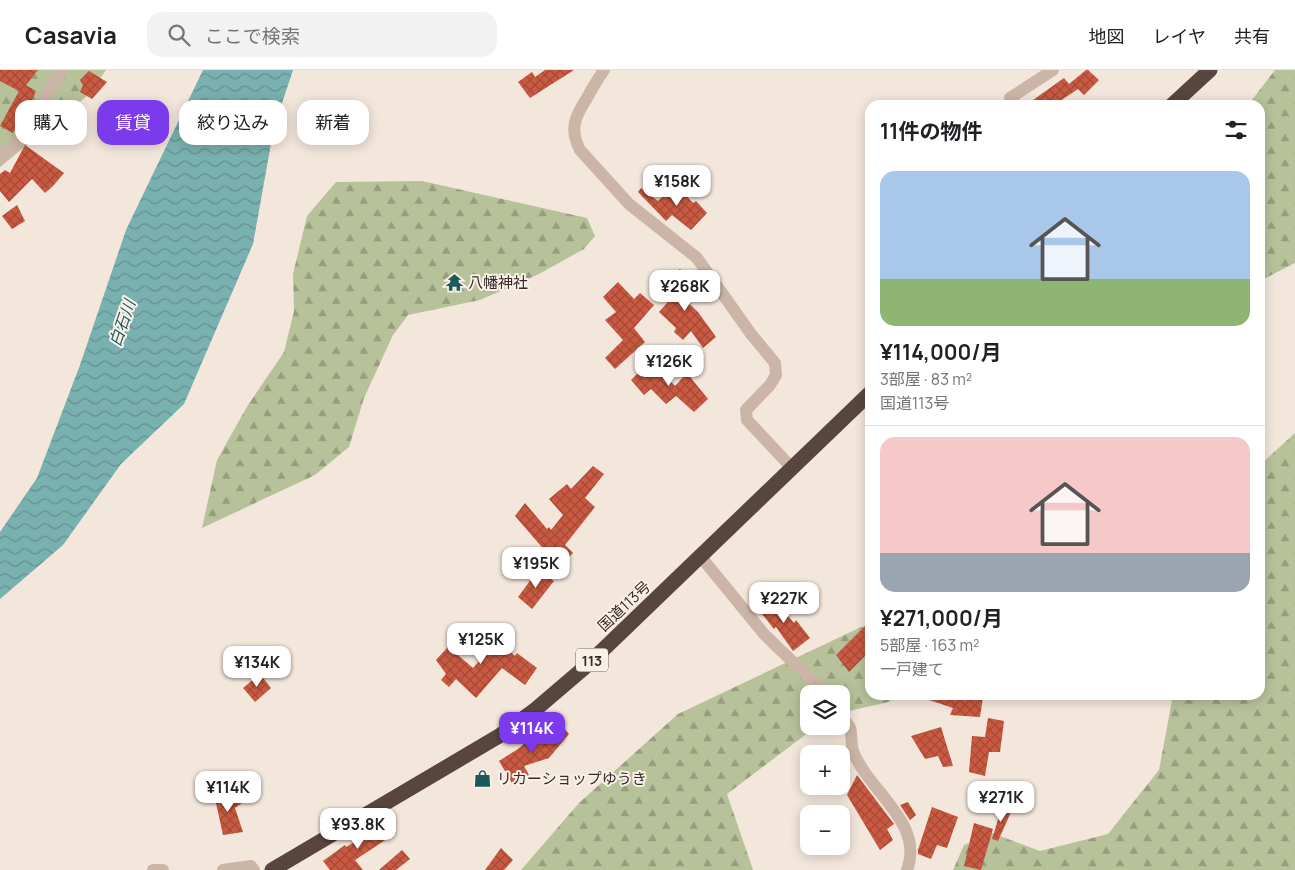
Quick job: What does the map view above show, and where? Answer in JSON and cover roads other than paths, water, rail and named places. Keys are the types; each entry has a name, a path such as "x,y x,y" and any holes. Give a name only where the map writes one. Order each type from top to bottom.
{"highway":[{"path":"1177,100 1210,70"},
{"name":"国道113号","path":"272,870 499,736 536,709 584,668 865,399"}],"street":[{"path":"0,158 16,144 63,70"},
{"path":"604,70 577,114 574,125 575,140 580,150 630,204 696,258 774,363 776,375 770,385 746,410 747,420 792,468"},
{"path":"1012,100 1010,98 1053,70"},
{"path":"701,557 764,634 817,685"},
{"path":"850,727 853,751 872,783 904,823 910,840 907,870"},
{"path":"223,870 251,866 254,870"},
{"path":"153,870 163,870"}],"water":[{"path":"203,70 293,70 283,100 189,100"},
{"name":"白石川","path":"179,120 179,145 271,145 253,244 184,404 121,464 63,545 0,599 0,532 37,478 80,365 126,230 167,145 169,145 169,141"}],"place":[{"name":"八幡神社","path":"454,282"},
{"name":"リカーショップゆうき","path":"483,778"}]}
